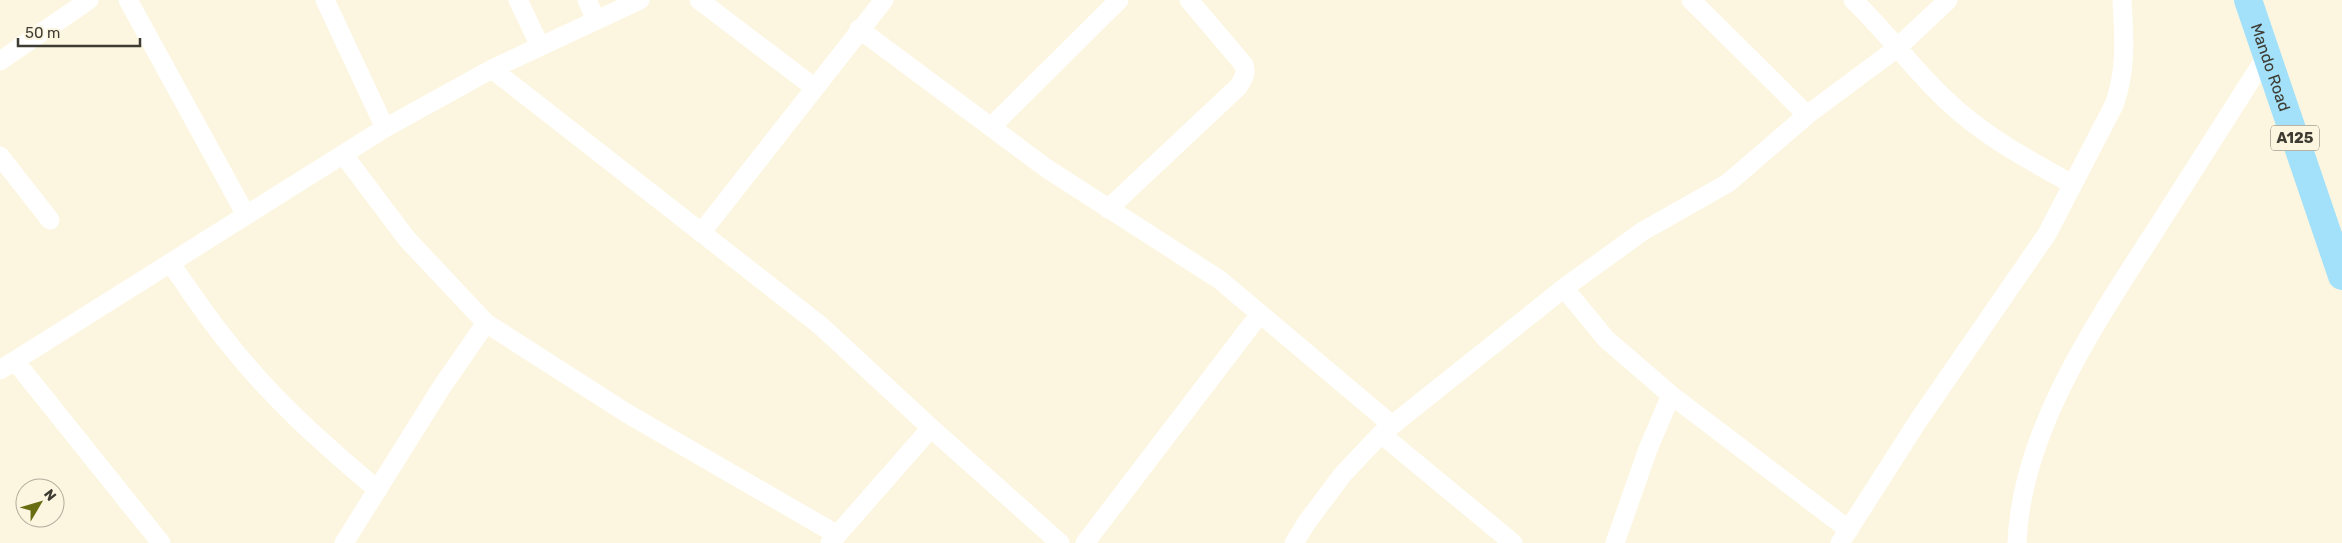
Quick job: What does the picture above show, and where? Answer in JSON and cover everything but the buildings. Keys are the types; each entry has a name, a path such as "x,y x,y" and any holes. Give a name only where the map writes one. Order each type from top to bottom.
{"highway":[{"name":"Mando Road","path":"2248,0 2342,276"},
{"name":"Mando Road","path":"2266,0 2342,218"}],"street":[{"path":"0,61 89,0"},
{"path":"128,0 246,215"},
{"path":"325,0 385,128"},
{"path":"518,0 540,46"},
{"path":"587,0 596,20"},
{"path":"161,543 7,366 385,128 492,69 640,0"},
{"path":"699,0 815,88"},
{"path":"701,233 859,29 884,0"},
{"path":"992,126 1119,0"},
{"path":"1108,208 1238,87 1244,78 1246,71 1244,65 1189,0"},
{"path":"1691,0 1807,115"},
{"path":"1853,0 1944,99 1978,128 2016,153 2072,184"},
{"path":"1294,543 1307,522 1344,474 1387,430 1564,288 1643,231 1728,182 1807,115 1897,48 1948,0"},
{"path":"1564,288 1606,339 1671,395 1845,537 1918,421 2047,234 2114,105 2122,84 2125,42 2122,0"},
{"path":"859,29 1046,168 1220,280 1513,543"},
{"path":"2016,543 2027,475 2045,425 2070,369 2105,309 2267,55"},
{"path":"492,69 821,326 931,428 1060,543"},
{"path":"343,154 407,239 486,323 628,414 833,539 931,428"},
{"path":"0,156 50,220"},
{"path":"170,263 226,340 280,402 325,446 378,490"},
{"path":"1085,543 1259,315"},
{"path":"344,543 441,388 486,323"},
{"path":"1615,543 1648,449 1671,395"}]}
